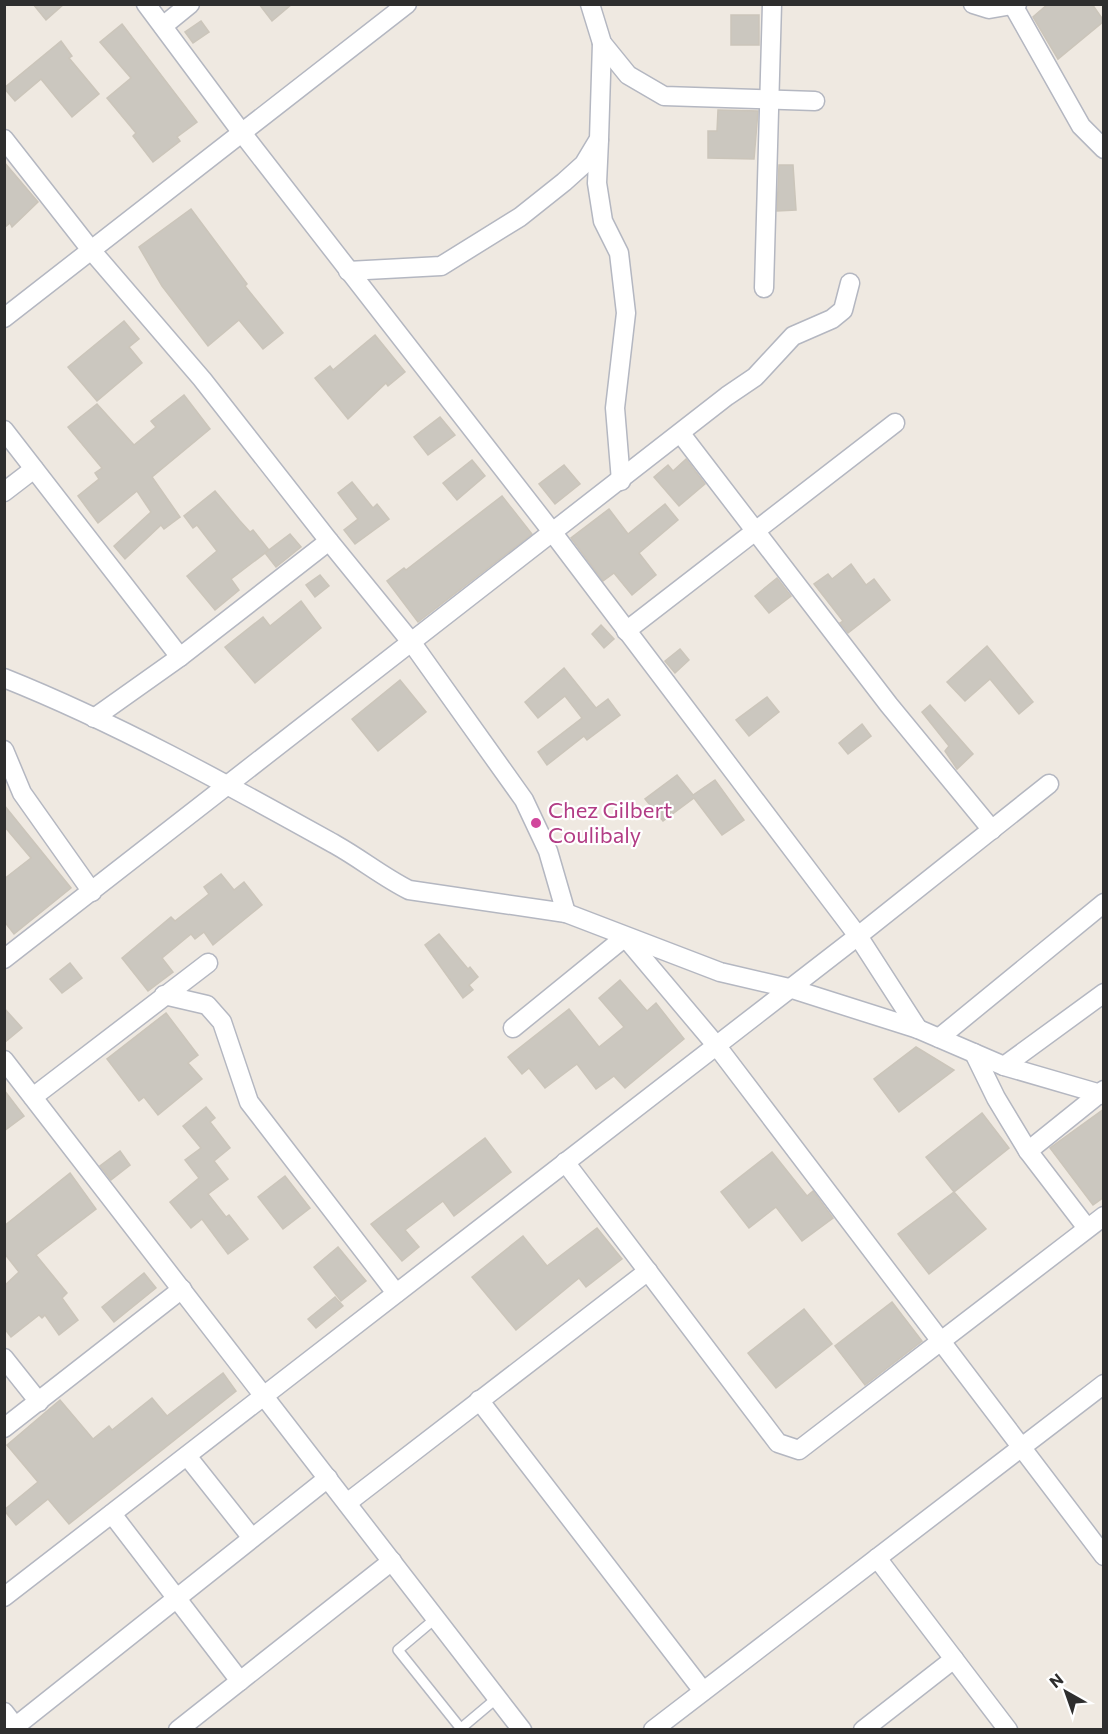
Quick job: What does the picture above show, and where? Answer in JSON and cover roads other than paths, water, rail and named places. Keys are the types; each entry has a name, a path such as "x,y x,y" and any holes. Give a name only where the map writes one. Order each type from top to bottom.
{"street":[{"path":"146,4 242,133 553,533 858,936 918,1029"},
{"path":"163,26 190,4"},
{"path":"4,318 407,4"},
{"path":"590,4 602,43 597,183 603,221 619,253 626,312 615,408 621,481"},
{"path":"764,288 772,4"},
{"path":"973,4 988,9 1015,6 1081,126 1104,149"},
{"path":"602,43 628,75 664,96 815,101"},
{"path":"348,270 441,266 510,224 564,182 584,164 599,139"},
{"path":"6,143 91,250 202,379 412,643 524,800 548,851 566,913"},
{"path":"4,959 621,481 727,396 755,377 793,336 832,319 843,310 850,283"},
{"path":"626,632 896,423"},
{"path":"4,430 180,657"},
{"path":"681,434 889,705 992,830"},
{"path":"4,492 34,469"},
{"path":"94,718 180,657 329,541"},
{"path":"4,678 94,718 229,786 347,851 386,878 409,890 566,913 625,938 720,972 789,988 918,1029 1004,1066 1102,1093"},
{"path":"4,750 22,793 92,892"},
{"path":"4,1598 858,936 1049,784"},
{"path":"939,1038 1104,903"},
{"path":"513,1028 625,938"},
{"path":"625,938 716,1045 1104,1556"},
{"path":"33,1097 208,963"},
{"path":"1004,1066 1104,993"},
{"path":"164,995 207,1005 222,1022 249,1102 396,1293"},
{"path":"974,1053 996,1098 1029,1151 1088,1228"},
{"path":"4,1060 522,1730"},
{"path":"1029,1151 1102,1093"},
{"path":"565,1162 778,1443 799,1449 1104,1216"},
{"path":"346,1503 648,1270"},
{"path":"4,1428 182,1289"},
{"path":"4,1358 39,1402"},
{"path":"653,1730 1104,1384"},
{"path":"479,1401 703,1691"},
{"path":"187,1456 252,1538"},
{"path":"13,1722 177,1598 328,1479"},
{"path":"112,1514 240,1681"},
{"path":"876,1558 1008,1730"},
{"path":"178,1730 392,1561"},
{"path":"863,1730 954,1659"}],"lane":[{"path":"436,1618 398,1650 460,1729 497,1698"}],"place":[{"name":"Chez Gilbert Coulibaly","path":"536,823"}]}
